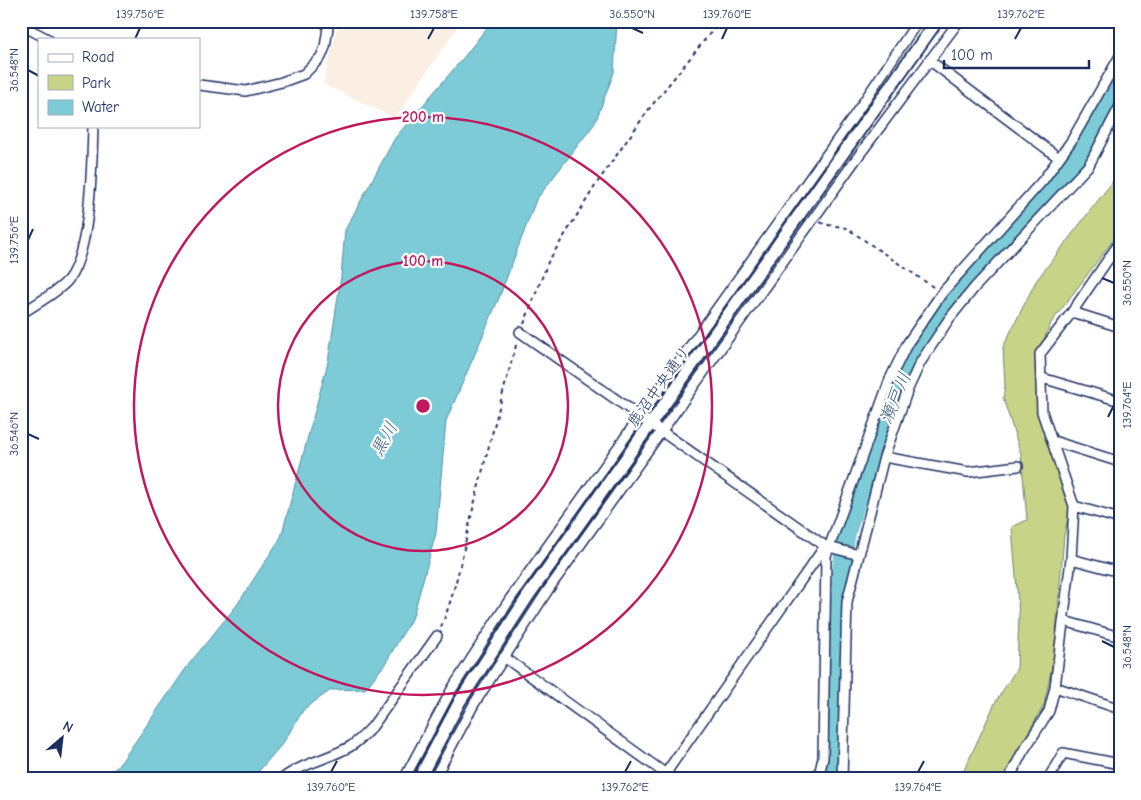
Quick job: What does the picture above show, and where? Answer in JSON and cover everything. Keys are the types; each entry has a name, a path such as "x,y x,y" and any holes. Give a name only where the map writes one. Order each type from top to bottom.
{"street":[{"path":"200,85 246,90 282,82 304,74 321,57 325,47 329,21"},
{"path":"404,779 452,689 489,630 852,119 918,21"},
{"name":"鹿沼中央通り","path":"418,779 460,701 502,634 937,21"},
{"path":"434,779 474,704 548,590 874,134 959,21"},
{"path":"21,24 46,38"},
{"path":"818,779 823,758 826,556 828,546 890,379 907,344 942,292 1044,179 1072,140 1120,56"},
{"path":"929,60 1059,158"},
{"path":"842,779 847,602 884,456 908,389 933,340 975,287 1089,164 1120,106"},
{"path":"852,119 874,134"},
{"path":"21,314 68,280 78,261 86,222 92,172 93,128"},
{"path":"1009,779 1022,753 1049,711 1055,688 1071,559 1074,506 1042,412 1040,354 1072,312 1120,242"},
{"path":"1072,312 1120,327"},
{"path":"520,332 828,546 859,555"},
{"path":"1042,378 1120,401"},
{"path":"1053,441 1120,462"},
{"path":"884,456 968,472 1018,466"},
{"path":"1074,506 1120,519"},
{"path":"504,657 665,776 828,546"},
{"path":"1071,559 1120,572"},
{"path":"1064,622 1120,637"},
{"path":"282,779 305,766 351,746 372,728 437,636"},
{"path":"1055,688 1120,709"},
{"path":"1048,779 1063,753 1120,764"}],"path":[{"path":"437,636 458,573 520,332 548,262 592,190 649,109 720,21"},
{"path":"814,219 826,225 848,229 942,292"}],"shaded area":[{"path":"339,21 462,21 395,118 323,84"}],"green space":[{"path":"1120,172 1120,231 1051,323 1035,361 1053,459 1070,510 1064,536 1054,657 1044,705 1020,747 1005,779 960,779 995,703 1017,668 1019,615 1012,527 1027,520 1021,454 1003,398 1005,386 1003,347 1036,281"}],"water":[{"name":"黒川","path":"492,21 617,21 614,72 595,123 536,200 499,298 446,421 436,533 413,616 385,664 365,689 331,690 304,709 283,743 252,779 105,779 122,761 189,664 237,605 281,537 328,362 341,277 345,230 395,138"}],"waterway":[{"name":"瀬戸川","path":"828,779 835,739 841,570 847,532 879,434 904,373 920,345 956,293 1079,156 1120,82"}]}
